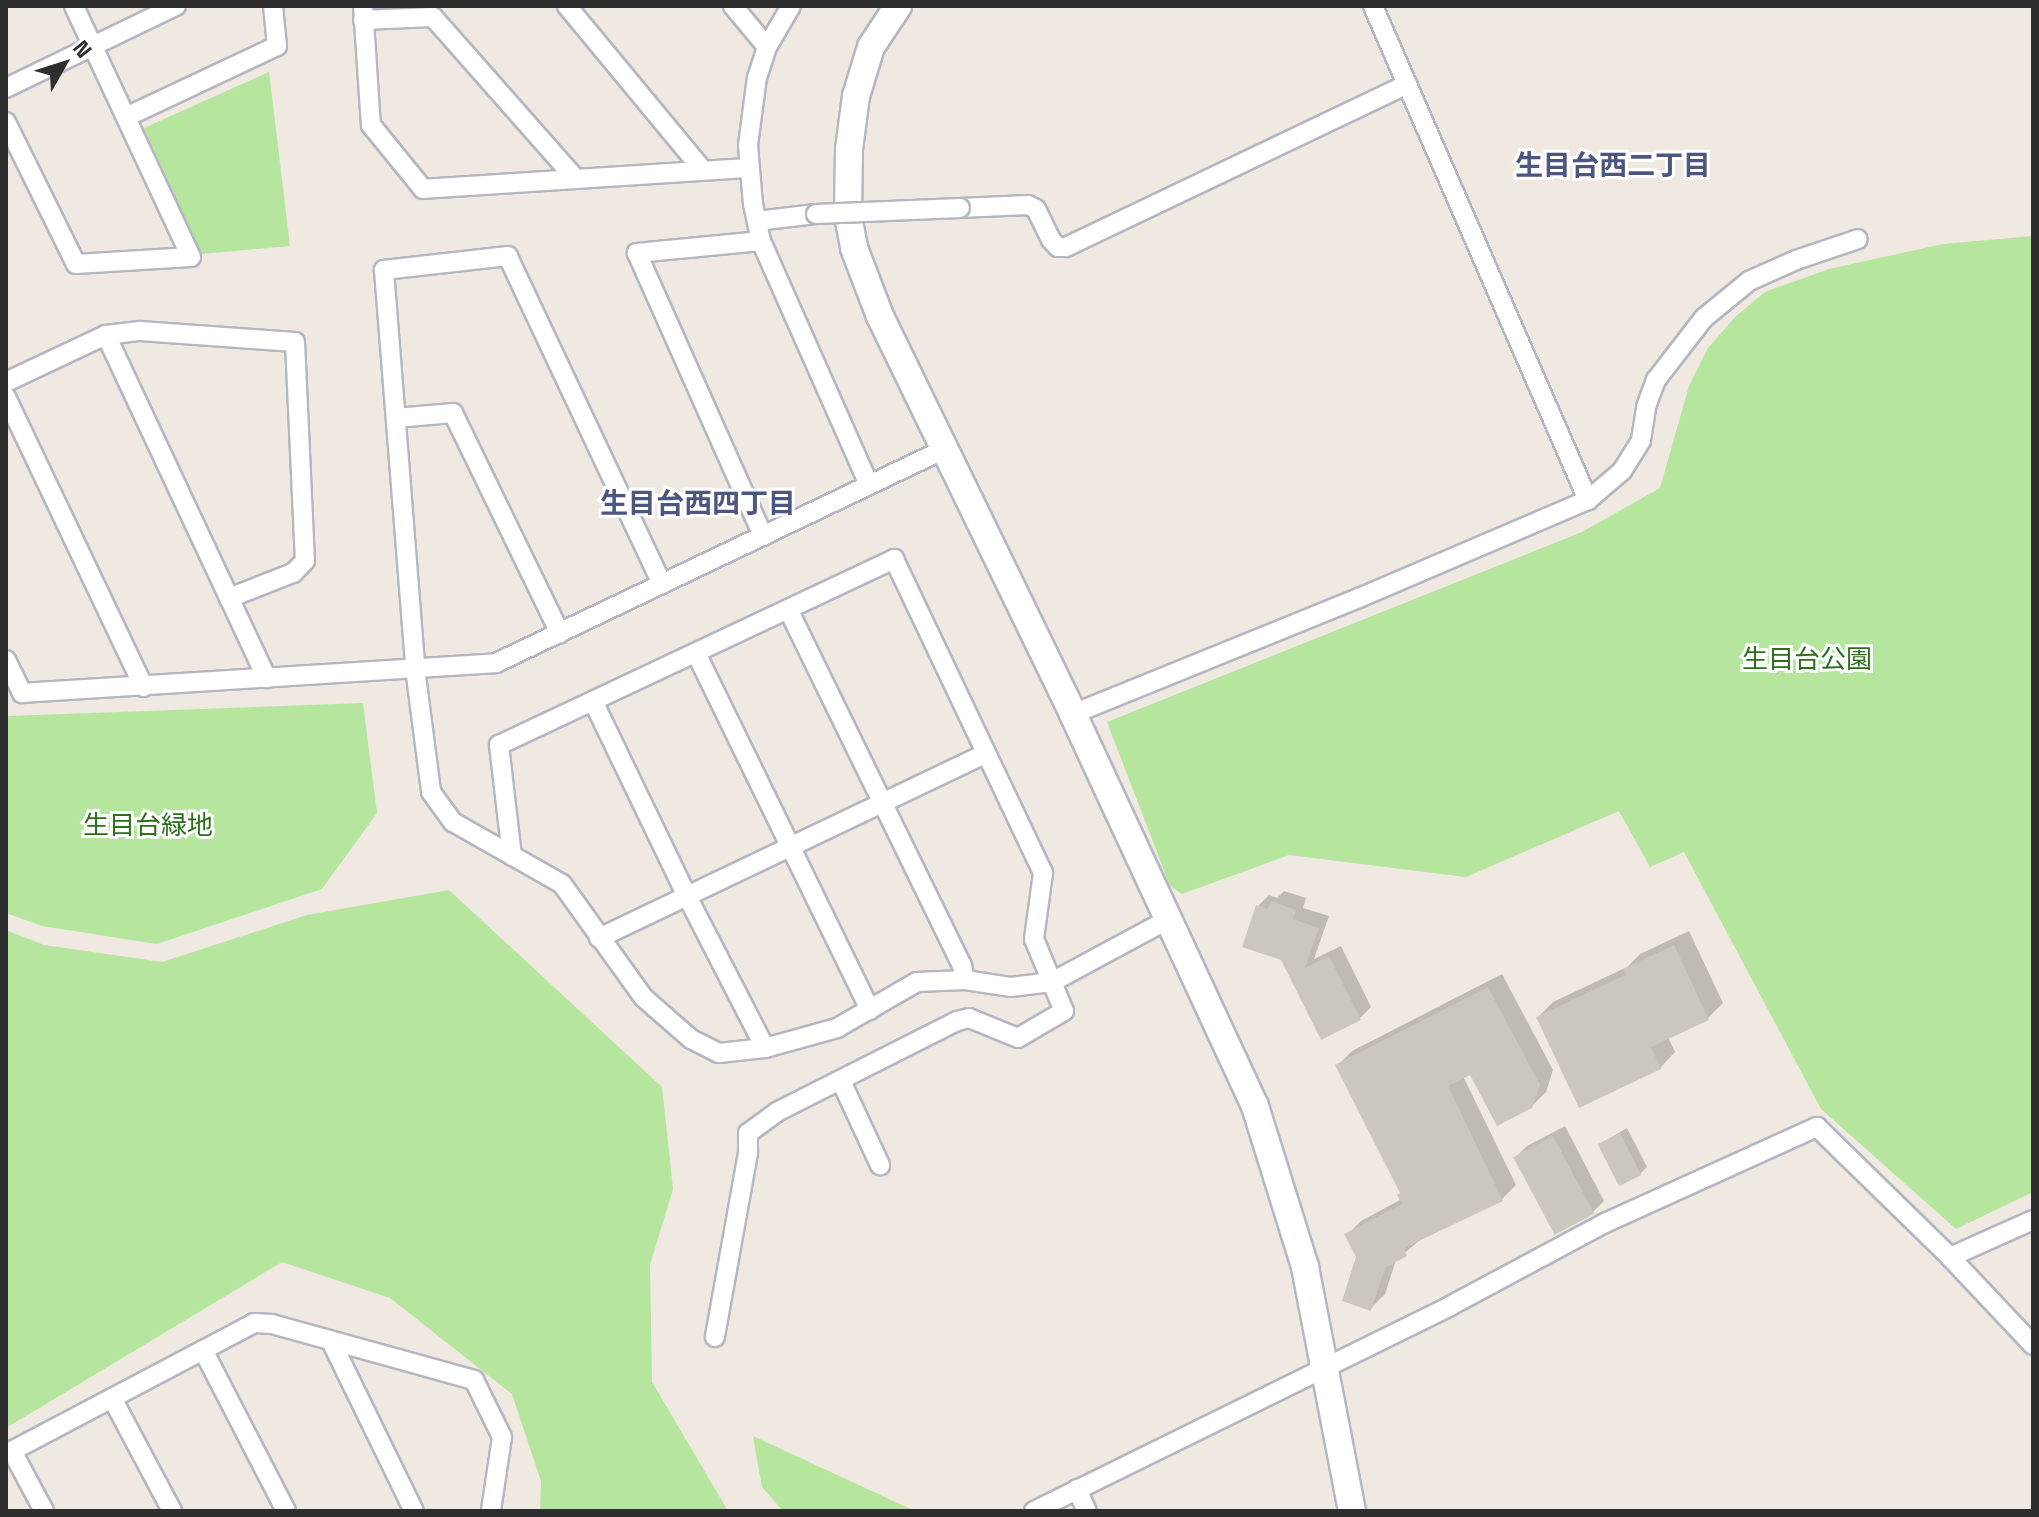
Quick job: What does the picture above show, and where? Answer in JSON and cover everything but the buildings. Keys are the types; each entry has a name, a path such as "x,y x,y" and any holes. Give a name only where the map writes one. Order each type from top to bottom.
{"street":[{"path":"6,122 76,264 191,257 74,6"},
{"path":"6,88 176,6"},
{"path":"126,117 277,46 273,6"},
{"path":"567,6 702,169"},
{"path":"733,6 767,47"},
{"path":"791,6 767,47 750,114 749,168 757,221 761,241 869,485"},
{"path":"898,6 871,47 856,96 849,149 848,216 863,278 1073,714 1255,1106 1305,1267 1352,1511"},
{"path":"1373,6 1588,500"},
{"path":"574,177 433,17 363,13 371,125 423,189 749,168"},
{"path":"757,221 816,214 1028,205 1036,209 1051,240 1058,247 1066,247 1407,84"},
{"path":"1073,714 1359,598 1588,500 1622,471 1641,440 1646,407 1656,380 1704,318 1749,281 1796,260 1858,239"},
{"path":"761,241 637,253 763,536"},
{"path":"662,584 508,256 384,270 415,668 431,792 453,822 562,884 644,998 691,1039 719,1053 765,1048 837,1028 917,982 965,980 1011,987 1052,982 1169,919"},
{"path":"6,382 106,335 140,331 295,342 305,561 293,573 229,598"},
{"path":"106,335 267,678"},
{"path":"6,397 144,687"},
{"path":"396,418 453,413 560,633"},
{"path":"6,660 22,693 496,663 944,449"},
{"path":"512,856 499,745 894,559 1043,873 1034,939 1064,1011 1018,1038 969,1018 957,1021 777,1112 748,1133 748,1153 715,1337"},
{"path":"788,609 962,965 965,980"},
{"path":"696,653 870,1010"},
{"path":"593,701 765,1048"},
{"path":"599,938 985,754"},
{"path":"841,1081 880,1165"},
{"path":"1034,1511 1326,1368 1605,1223 1817,1127 1950,1257 2033,1345"},
{"path":"1950,1257 2033,1220"},
{"path":"44,1511 9,1452 254,1323 272,1324 474,1380 502,1437 491,1511"},
{"path":"331,1341 414,1511"},
{"path":"203,1350 286,1511"},
{"path":"112,1398 172,1511"},
{"path":"1077,1489 1087,1511"}],"green space":[{"path":"269,72 290,246 201,254 144,128"},
{"name":"生目台公園","path":"2033,236 2033,1192 1956,1229 1821,1109 1684,852 1650,867 1619,811 1466,877 1289,855 1182,894 1170,886 1107,722 1582,532 1660,488 1689,386 1708,348 1735,317 1765,292 1829,269 1943,244"},
{"name":"生目台緑地","path":"363,703 377,813 322,889 157,944 42,926 6,913 6,713 8,716"},
{"path":"449,890 662,1087 673,1189 650,1265 652,1382 728,1511 540,1511 541,1481 512,1394 390,1298 282,1262 6,1428 6,930 44,945 162,962 307,915"},
{"path":"753,1436 915,1511 783,1511 762,1487"}],"district":[{"name":"生目台西二丁目","path":"1613,165"},
{"name":"生目台西四丁目","path":"698,503"}]}
